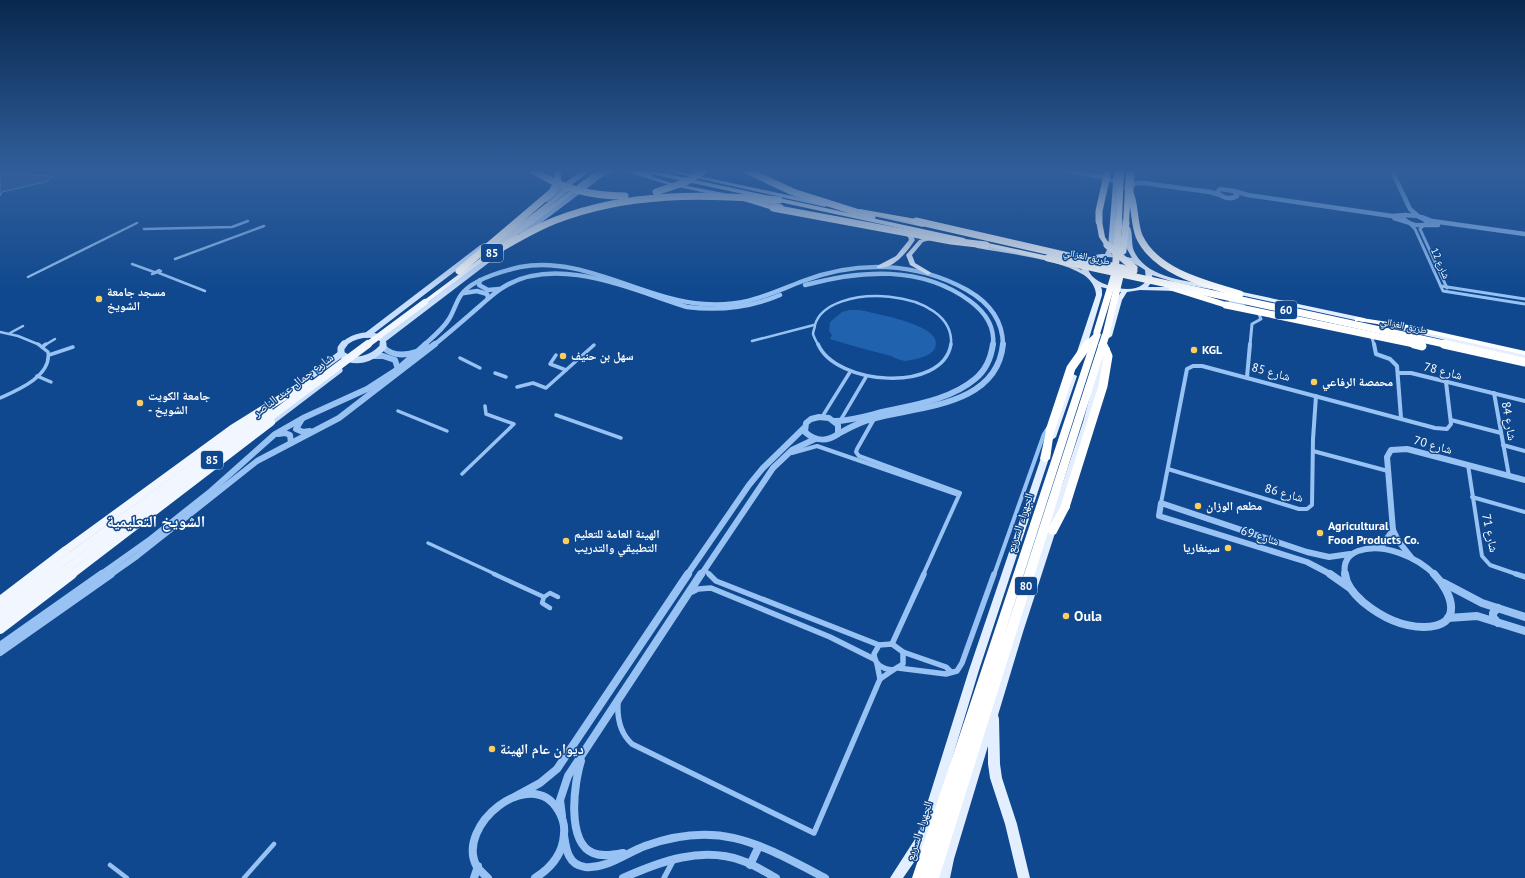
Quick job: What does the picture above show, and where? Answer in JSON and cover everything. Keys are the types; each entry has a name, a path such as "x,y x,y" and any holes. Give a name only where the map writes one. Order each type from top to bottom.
{"highway":[{"path":"459,271 528,212"},
{"name":"شارع جمال عبد الناصر","path":"0,618 538,212"},
{"name":"شارع جمال عبد الناصر","path":"0,608 494,252 547,212"},
{"path":"494,252 555,221 580,212"},
{"path":"794,212 951,241 986,245"},
{"path":"827,212 870,220"},
{"name":"طريق الغزالي","path":"834,212 1525,362"},
{"name":"طريق الغزالي","path":"836,212 870,220 1144,272 1251,298 1525,355"},
{"path":"846,212 870,220"},
{"path":"866,212 916,221 1144,272"},
{"path":"1099,212 1099,229 1111,250 1121,259 1158,282 1185,293 1217,303 1525,366"},
{"name":"الجهراء السريع","path":"932,878 1099,342 1116,262 1118,212"},
{"name":"الجهراء السريع","path":"919,878 1099,342 1116,298 1122,265 1127,212"},
{"path":"1135,212 1140,238 1154,255 1179,272 1194,279 1251,298"},
{"path":"1358,319 1408,327 1525,355"},
{"path":"1045,459 1050,431 1074,363 1082,350 1099,342 1108,356 1103,386 1065,507 1052,531"},
{"path":"0,601 66,550 232,429 312,382"},
{"path":"0,628 255,436 312,382"}],"main road":[{"path":"341,354 341,348 346,342 367,334 529,212"},
{"path":"341,354 348,359 354,360 372,356 383,343 552,212"},
{"name":"طريق الغزالي","path":"821,212 870,220 896,228 1068,266 1086,274 1094,281 1106,287 1125,291 1178,288 1230,301 1525,366"},
{"name":"طريق الغزالي","path":"859,212 1068,256 1092,258 1106,256 1125,258 1137,262"},
{"path":"1106,256 1111,247 1114,212"},
{"name":"الجهراء السريع","path":"1129,212 1128,236 1130,250 1137,262"},
{"path":"879,267 892,262 903,254 912,240 910,236 896,228"},
{"path":"928,273 912,264 909,255 917,242 923,239 942,238"},
{"path":"1086,274 1084,268 1086,263 1092,258"},
{"path":"1137,262 1144,272 1151,276 1150,281 1141,289"},
{"name":"طريق الغزالي","path":"1144,272 1169,279 1525,355"},
{"name":"الجهراء السريع","path":"896,878 915,851 922,838 974,670 1060,417 1099,295 1099,290 1094,281"},
{"path":"944,878 948,859 993,712 1087,422 1116,310 1125,291"},
{"path":"367,334 377,336 383,343"},
{"path":"0,601 341,354"},
{"path":"0,624 354,360"},
{"path":"993,712 994,764 996,778 1011,824 1024,878"}],"street":[{"path":"1357,212 1424,225 1434,224 1525,236"},
{"path":"1361,212 1392,216 1406,215 1420,217 1432,221 1525,236"},
{"path":"1408,212 1403,219 1408,222"},
{"path":"1414,212 1427,221 1424,225"},
{"path":"144,229 232,227 248,221"},
{"name":"شارع 12","path":"1408,222 1415,229 1443,291 1449,292"},
{"path":"28,277 137,223"},
{"name":"شارع 12","path":"1424,225 1420,229 1449,292"},
{"path":"174,259 264,226"},
{"path":"132,264 154,272 160,271 159,273 205,291"},
{"path":"0,646 148,541 211,491 275,434 303,418 367,389 398,369 420,351 446,323 461,294 480,280 497,273 521,267 560,265 691,303 712,305 753,301 826,276 852,271 879,267 909,268 951,281 986,303 998,317 1002,327 1004,344 1002,357 995,372 981,385 963,396 945,403 851,425 828,440 815,440 803,443 754,479 557,769 540,783 497,806 487,816 479,829 475,842 475,856 478,866 488,878"},
{"path":"644,847 600,865 586,867 574,863 567,856 560,800 562,789 568,776 620,700 762,482 767,469 804,428 806,423 812,419 822,417 837,421 848,421 949,394 974,380 989,362 993,342 992,327 977,306 958,293 940,284 916,276 894,273 852,271"},
{"path":"0,652 137,556 257,461 339,418 414,362 488,298 515,280 536,274 568,272 687,307 720,310 756,305 826,276"},
{"path":"480,280 479,285 484,289 492,290 501,288"},
{"path":"1441,286 1525,299"},
{"path":"958,293 967,290"},
{"path":"461,294 477,291 486,294 488,298"},
{"path":"1449,292 1525,304"},
{"path":"879,296 900,298 919,304 936,314 947,326 952,339 949,353 942,362 932,370 912,377 866,377 850,372 830,361 818,349 813,335 814,325 825,311 839,302 858,297 879,296"},
{"path":"1518,298 1519,303"},
{"path":"1230,301 1258,312 1260,319 1252,324 1247,377"},
{"path":"752,342 814,325"},
{"path":"10,334 23,326"},
{"path":"1366,330 1371,334 1376,354 1395,362 1399,373 1401,418"},
{"path":"0,332 10,334 42,346 48,354 47,364 37,376 17,390 0,398"},
{"path":"42,346 55,339"},
{"path":"993,342 1004,344"},
{"path":"383,343 389,351 403,355 420,351"},
{"path":"517,387 533,383 546,388 594,345"},
{"path":"48,354 73,347"},
{"path":"556,355 550,364 566,370"},
{"path":"372,356 383,356 395,360 398,369"},
{"path":"460,358 480,368"},
{"name":"شارع 85","path":"1159,516 1187,369 1193,366 1202,366 1247,377 1435,428 1447,428 1451,424 1451,420"},
{"path":"822,417 850,372"},
{"path":"496,373 506,377"},
{"name":"شارع 78","path":"1399,373 1411,373 1525,401"},
{"path":"37,376 51,382"},
{"path":"838,434 837,421 866,377"},
{"path":"1446,382 1451,420 1501,433"},
{"name":"شارع 84","path":"1494,393 1509,476"},
{"name":"شارع 86","path":"1168,469 1299,508 1307,509 1312,504 1316,396"},
{"path":"462,474 514,424 486,414 484,406"},
{"path":"398,411 447,431"},
{"path":"556,414 621,438"},
{"path":"690,593 706,588 724,594 830,637 875,661 881,668 943,674 957,671 962,663 1044,434 1060,417"},
{"path":"303,418 296,429 299,431 320,429"},
{"path":"874,419 857,450 857,454 859,456 960,494"},
{"path":"804,428 805,432 815,440"},
{"path":"275,434 285,433 290,435 291,442"},
{"path":"1503,445 1525,451"},
{"path":"786,455 816,446 960,494"},
{"name":"شارع 70","path":"1413,559 1399,542 1393,530 1388,471 1388,453 1391,450 1400,448 1525,480"},
{"path":"1313,451 1388,471"},
{"name":"شارع 71","path":"1468,465 1482,556 1490,566 1525,577"},
{"path":"754,479 762,482"},
{"path":"892,644 960,494"},
{"path":"1472,497 1525,512"},
{"name":"شارع 69","path":"1161,503 1307,552 1329,557 1350,554 1363,548 1380,548"},
{"name":"شارع 69","path":"1159,516 1307,562 1336,577 1350,588 1368,606 1386,617 1407,625 1431,626 1441,623 1448,618"},
{"path":"1393,530 1380,548 1413,559 1442,582 1476,601 1525,617"},
{"path":"428,543 544,597"},
{"path":"1307,552 1311,558 1307,562"},
{"path":"1350,554 1343,564 1343,572 1350,588"},
{"path":"705,570 716,581 879,646 892,644 902,652 946,668 951,672"},
{"path":"1442,582 1452,602 1452,611 1448,618"},
{"path":"724,594 730,586"},
{"path":"550,608 542,603 544,597 550,593 558,597"},
{"path":"1498,608 1493,613 1493,617 1498,623"},
{"path":"1448,618 1477,616 1525,631"},
{"path":"879,646 874,654 880,679"},
{"path":"620,700 619,725 623,734 632,744 814,833 880,679 903,664 904,658 902,652"},
{"path":"608,692 620,700"},
{"path":"584,754 576,775 574,798 576,832 583,846 591,852 609,856 666,840 703,834 724,835 746,840 826,878"},
{"path":"516,796 531,794 544,797 555,804 562,816"},
{"path":"535,878 552,864 560,850 564,836"},
{"path":"244,878 274,844"},
{"path":"750,865 759,846"},
{"path":"623,878 649,866 674,858 701,854 741,860 776,878"},
{"path":"664,878 674,858"},
{"path":"110,865 127,878"},
{"path":"474,878 478,866"}],"shaded area":[{"path":"860,310 880,314 920,327 930,333 936,340 935,348 926,356 904,361 830,339 832,335 829,331 830,322 842,312"}],"place":[{"name":"مسجد جامعة الشويخ","path":"99,299"},
{"name":"KGL","path":"1194,350"},
{"name":"سهل بن حنيف","path":"563,356"},
{"name":"محمصة الرفاعي","path":"1314,382"},
{"name":"جامعة الكويت - الشويخ","path":"140,403"},
{"name":"مطعم الوزان","path":"1198,506"},
{"name":"Agricultural Food Products Co.","path":"1320,533"},
{"name":"الهيئة العامة للتعليم التطبيقي والتدريب","path":"566,541"},
{"name":"سينغاريا","path":"1228,548"},
{"name":"Oula","path":"1066,616"},
{"name":"ديوان عام الهيئة","path":"492,749"}],"district":[{"name":"الشويخ التعليمية","path":"156,521"}]}
